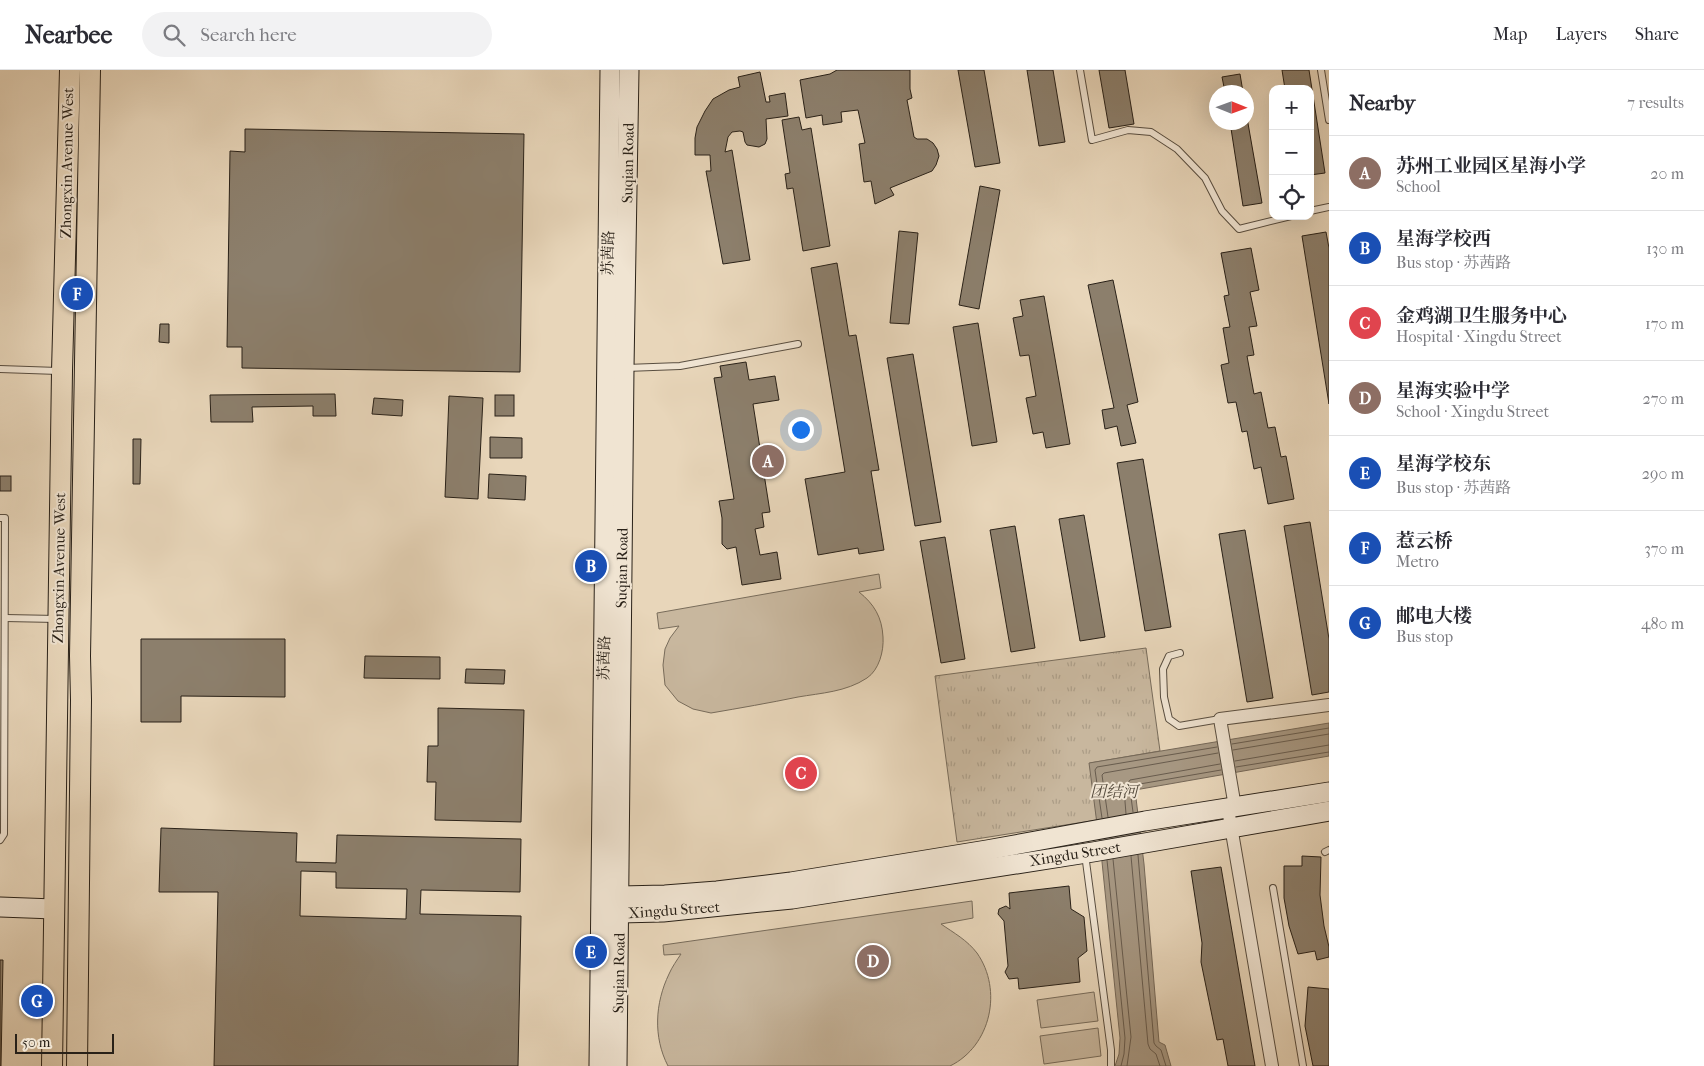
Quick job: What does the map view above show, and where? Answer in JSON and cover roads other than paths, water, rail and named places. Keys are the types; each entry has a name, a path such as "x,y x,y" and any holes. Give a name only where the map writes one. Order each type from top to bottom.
{"main road":[{"name":"Zhongxin Avenue West","path":"52,1066 62,371 70,70"},
{"name":"Zhongxin Avenue West","path":"77,1066 80,646 90,70"},
{"name":"苏茜路","path":"599,1066 610,70"},
{"name":"Suqian Road","path":"618,1066 624,368 629,70"},
{"name":"Xingdu Street","path":"620,905 665,895 791,882 987,850 1145,821 1329,792"},
{"name":"Xingdu Street","path":"601,905 620,905 664,912 792,899 1089,853 1329,811"},
{"path":"0,907 54,909"}],"street":[{"path":"1272,1066 1231,827 1232,783 1220,719 1329,705"}],"lane":[{"path":"1080,70 1092,140 1128,130 1151,132 1178,149 1205,178 1222,211 1239,229 1275,220"},
{"path":"1321,70 1329,120"},
{"path":"1314,211 1329,207"},
{"path":"624,368 680,366 798,344"},
{"path":"0,369 62,371"},
{"path":"0,518 5,518 4,834 0,840"},
{"path":"5,618 58,619"},
{"path":"1180,653 1169,656 1163,669 1164,697 1170,719 1179,726 1220,719"},
{"path":"1089,853 1111,1064"},
{"path":"1273,888 1303,1066"}],"water":[{"name":"团结河","path":"1329,723 1329,756 1135,790 1144,864 1159,1042 1165,1045 1171,1066 1115,1066 1119,1054 1120,1038 1102,862 1089,763"}],"place":[{"name":"惹云桥","path":"77,294"},
{"name":"苏州工业园区星海小学","path":"768,461"},
{"name":"星海学校西","path":"591,566"},
{"name":"金鸡湖卫生服务中心","path":"801,773"},
{"name":"星海学校东","path":"591,952"},
{"name":"星海实验中学","path":"873,961"},
{"name":"邮电大楼","path":"37,1001"}]}
